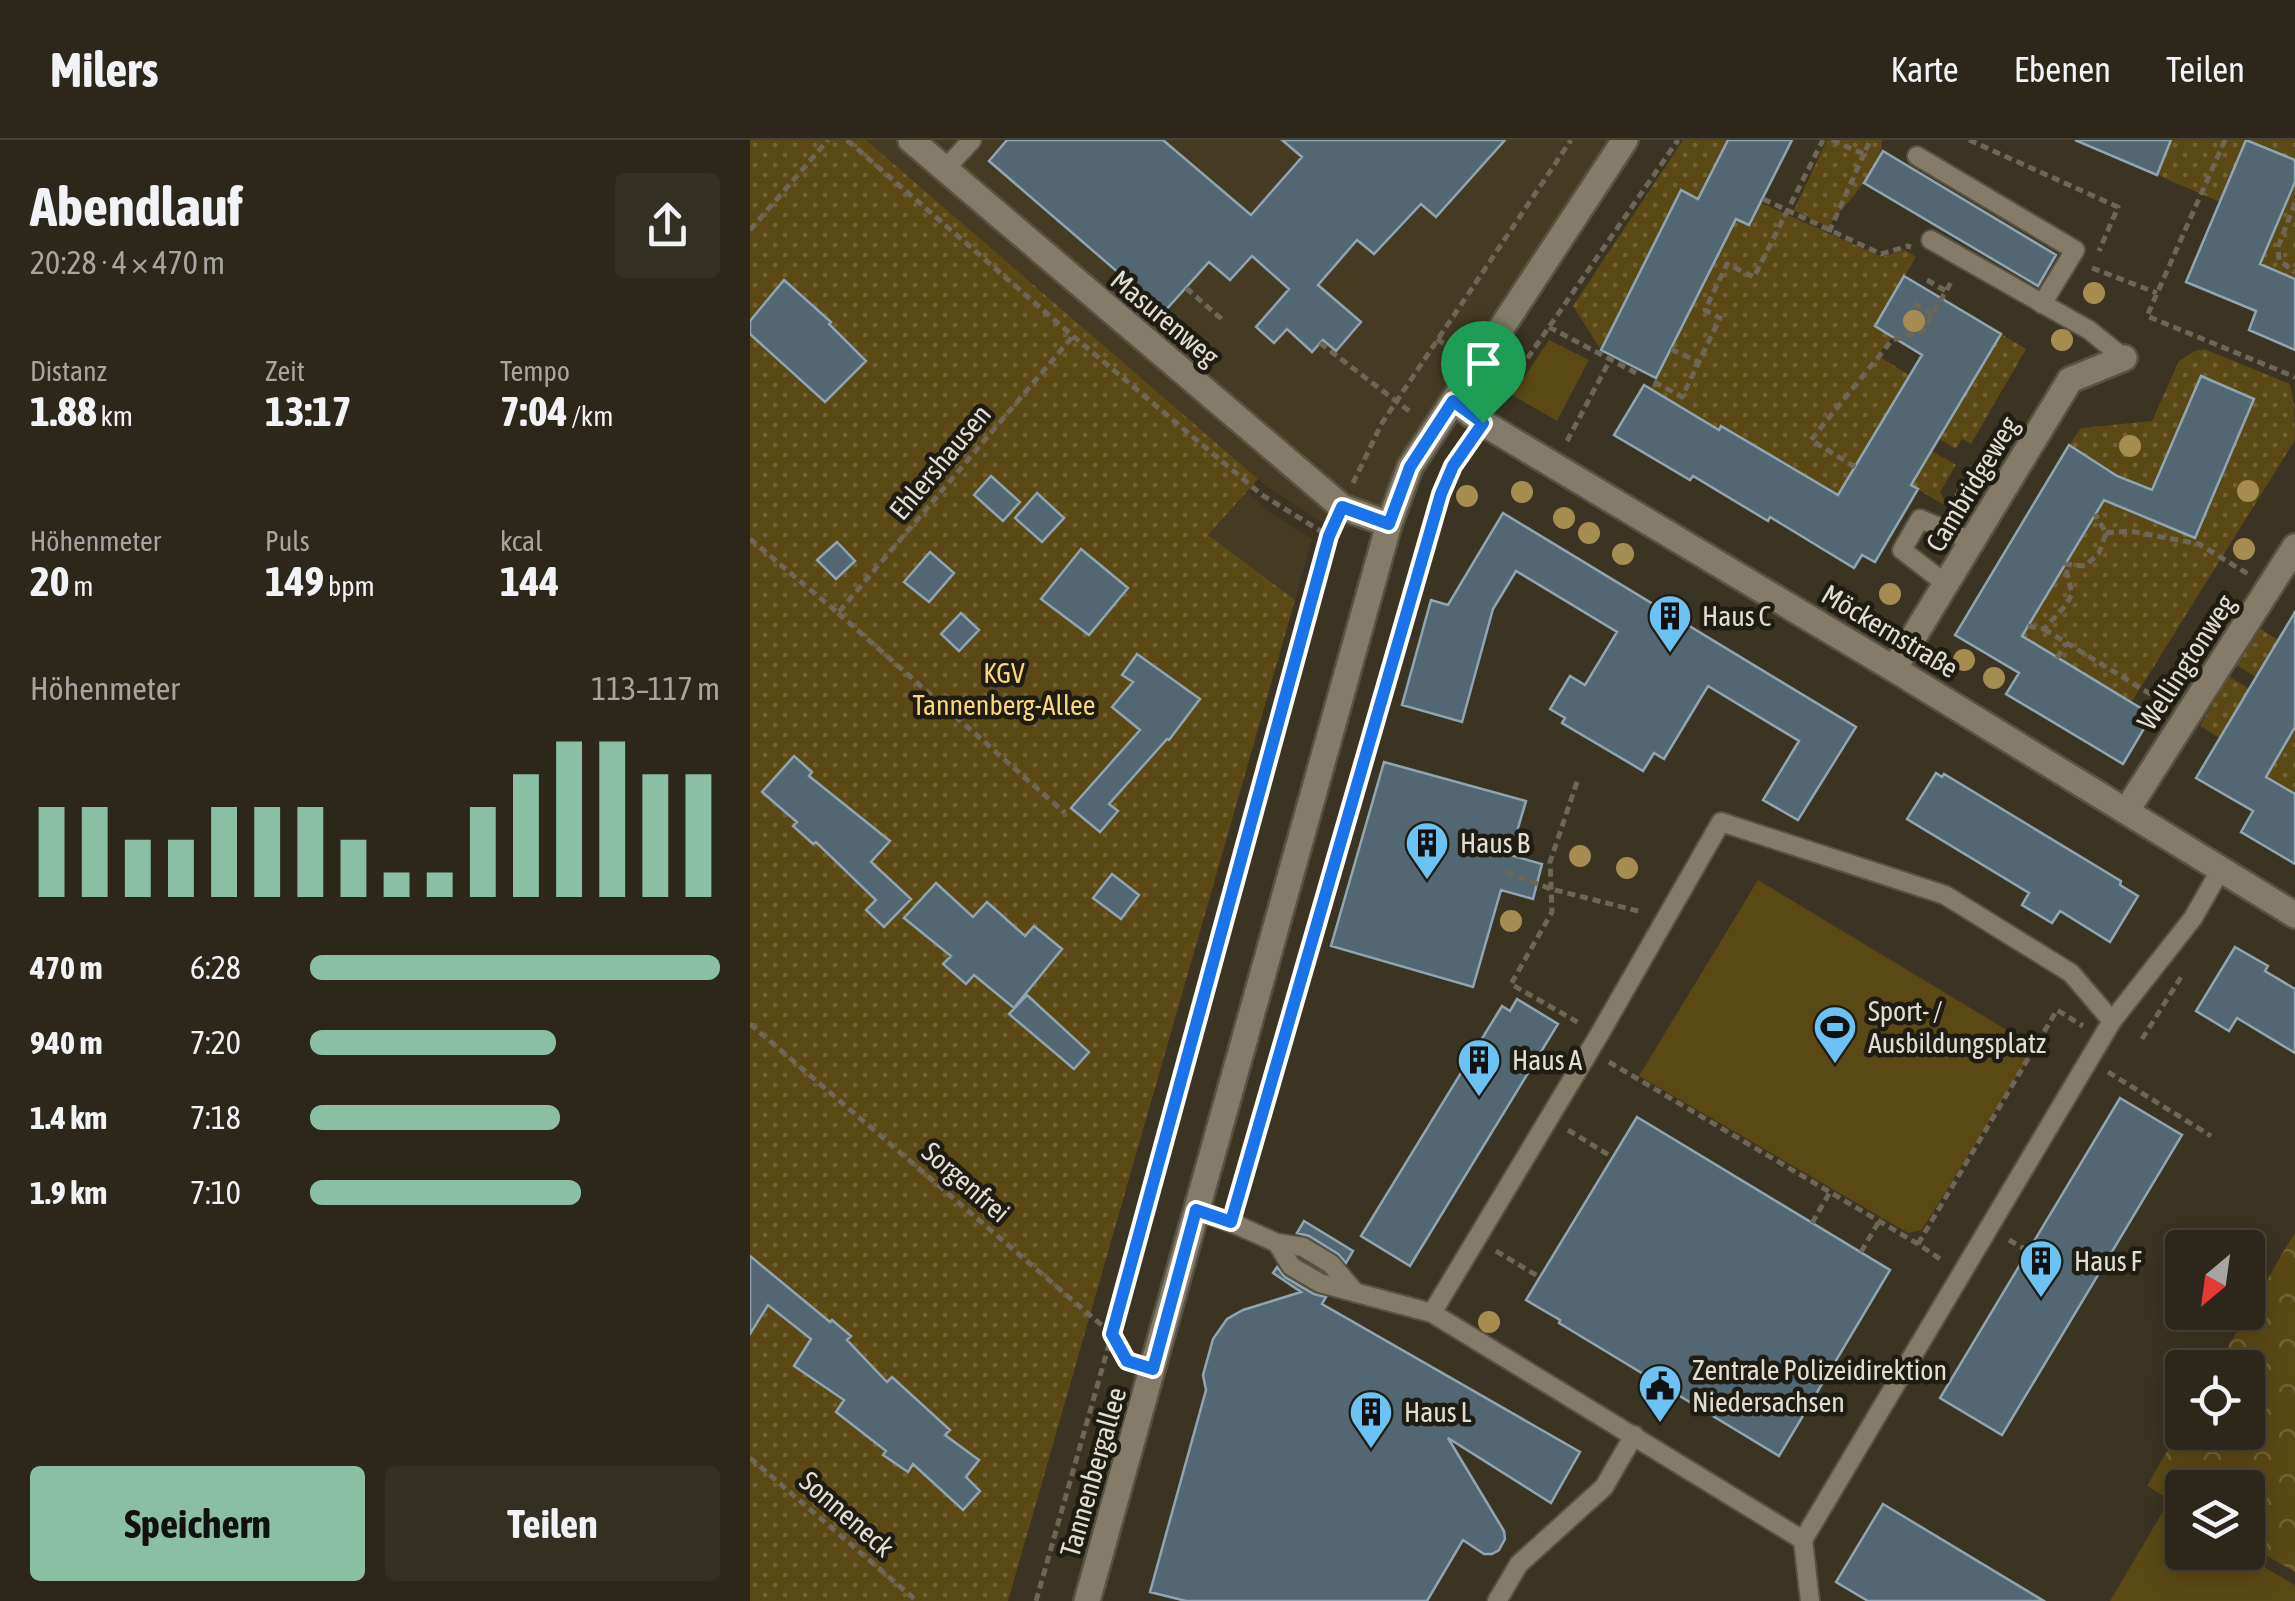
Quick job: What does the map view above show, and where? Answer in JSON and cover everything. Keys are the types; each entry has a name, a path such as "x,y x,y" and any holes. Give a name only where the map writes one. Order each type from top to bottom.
{"street":[{"name":"Masurenweg","path":"912,140 1342,507 1389,524"},
{"name":"Tannenbergallee","path":"1088,1601 1389,524 1410,467 1625,140"},
{"name":"Cambridgeweg","path":"1894,669 2070,380 2124,358"},
{"name":"Möckernstraße","path":"1453,401 1483,423 2295,915"},
{"name":"Wellingtonweg","path":"2127,810 2295,547"}],"lane":[{"path":"945,170 972,140"},
{"path":"1917,156 2075,250 2042,304"},
{"path":"1927,248 2042,304 2088,330 2124,358"},
{"path":"1946,584 1902,550 1920,519 1972,541"},
{"path":"1432,1313 1722,822 1945,895 2071,972 2112,1021"},
{"path":"1810,1601 1803,1540 2112,1021 2193,918 2221,868"},
{"path":"1196,1210 1277,1243 1291,1266 1320,1284 1432,1313 1803,1540"},
{"path":"1497,1601 1519,1564 1604,1487 1634,1435"}],"path":[{"path":"750,230 828,140"},
{"path":"847,140 1262,494 1329,536"},
{"path":"1036,1601 1329,536 1382,423 1571,140"},
{"path":"1231,1222 1441,494 1453,466 1678,140"},
{"path":"1716,258 1754,277 1823,140"},
{"path":"1832,140 1864,154"},
{"path":"1830,232 1870,140"},
{"path":"1969,140 2118,207 2099,253"},
{"path":"2225,140 2147,316 2295,377"},
{"path":"1763,199 1881,254 1908,246 1927,248"},
{"path":"2295,203 2278,247 2279,260 2295,272"},
{"path":"1654,382 1682,396 1720,318 1705,310 1727,264"},
{"path":"2092,268 2157,293"},
{"path":"1922,332 1955,275 1967,282"},
{"path":"1928,280 1946,291"},
{"path":"1186,288 1224,321"},
{"path":"1914,303 1932,314"},
{"path":"1550,328 1636,373"},
{"path":"1855,467 1811,440 1892,340 1922,332 1932,338"},
{"name":"Ehlershausen","path":"838,613 1073,336"},
{"path":"1320,343 1395,402"},
{"path":"1671,349 1698,362"},
{"path":"1554,465 1610,360"},
{"path":"2044,629 2072,594 2065,564 2085,566 2099,553 2106,533 2095,514"},
{"path":"2106,533 2130,531 2199,544 2269,587"},
{"path":"750,540 1065,813"},
{"path":"2028,626 2044,629 2186,716"},
{"path":"2057,658 2066,642"},
{"path":"1577,782 1550,862 1552,912 1511,984 1594,1042 1962,1275"},
{"path":"1506,872 1551,888 1667,918"},
{"path":"1918,1244 2056,1010 2102,1038"},
{"name":"Sorgenfrei","path":"750,1024 1112,1334 1127,1361 1153,1369"},
{"path":"2088,1060 2212,1136"},
{"path":"1548,1119 1612,1157"},
{"path":"1812,1222 1830,1192"},
{"path":"1861,1252 1880,1220"},
{"path":"1476,1240 1541,1278"},
{"name":"Sonneneck","path":"750,1458 917,1601"}],"shaded area":[{"path":"866,140 1625,140 1389,524 1332,529 1266,486"},
{"path":"1247,491 1269,512 1312,539 1295,600 1207,535"}],"green space":[{"name":"KGV Tannenberg-Allee","path":"750,140 866,140 1258,479 1208,535 1295,600 1008,1601 750,1601"},
{"path":"1683,140 1728,140 1698,199 1681,190 1601,350 1573,306"},
{"path":"1827,140 1882,140 1877,162 1828,227 1794,210"},
{"path":"2171,140 2246,140 2220,202 2157,175"},
{"path":"2247,140 2295,140 2295,160"},
{"path":"2295,182 2295,279 2278,272 2274,281 2256,273"},
{"path":"1761,203 1882,257 1905,250 1916,257 1875,326 1893,337 1877,355 1909,375 1838,496 1722,426 1719,430 1650,389 1736,219 1750,225"},
{"path":"2001,334 2026,349 1971,444 1962,439 1956,449 1939,439"},
{"path":"1549,340 1589,360 1557,421 1512,395"},
{"path":"2204,349 2290,384 2295,440 2131,703 2022,637 2104,500 2195,537 2254,399 2200,377 2152,491 2117,476 2069,445 2081,428 2152,421 2179,361"},
{"path":"1932,451 1956,465 1940,492 1949,508 1911,485"},
{"path":"2259,628 2278,640 2256,677 2236,665"},
{"path":"2229,676 2249,689 2220,738 2200,726"},
{"path":"2295,727 2295,794 2266,777"},
{"name":"Sport- / Ausbildungsplatz","path":"1758,880 2035,1047 1922,1230 1908,1233 1639,1076"},
{"path":"2295,1232 2295,1572 2265,1555 2265,1470 2165,1470 2165,1497 2147,1486 2168,1450 2265,1450 2265,1350 2226,1350 2238,1330 2265,1330 2265,1283"},
{"path":"2165,1508 2165,1570 2265,1568 2295,1585 2295,1601 2110,1601"}],"building":[{"path":"1007,140 1163,140 1251,215 1302,157 1282,140 1505,140 1436,217 1421,204 1374,254 1357,240 1318,285 1361,322 1336,351 1323,340 1312,352 1287,329 1274,343 1256,327 1289,289 1252,256 1230,280 1209,262 1164,312 989,161"},
{"path":"1728,140 1792,140 1749,225 1736,219 1656,378 1601,350 1681,190 1698,199"},
{"path":"2075,140 2171,140 2157,175"},
{"path":"2246,140 2295,160 2295,182 2260,264 2295,279 2295,350 2249,330 2256,311 2186,282"},
{"path":"1883,151 2056,255 2038,286 1864,183"},
{"path":"1904,276 2001,334 1911,485 1918,489 1875,562 1862,555 1854,568 1770,517 1768,521 1614,435 1644,385 1838,495 1922,355 1875,326"},
{"path":"784,280 831,322 866,361 825,402 750,334 750,321"},
{"path":"2201,376 2254,399 2195,538 2104,500 2022,636 2152,715 2123,764 2006,694 2019,673 1955,635 2069,445 2117,476 2152,490"},
{"path":"991,476 1020,502 1003,521 974,495"},
{"path":"1037,493 1064,518 1042,542 1015,518"},
{"name":"Haus C","path":"1503,513 1856,727 1798,820 1763,800 1799,741 1708,686 1664,759 1654,753 1643,771 1562,723 1565,718 1550,709 1570,676 1585,685 1617,632 1516,571 1493,609 1462,722 1402,705 1431,600 1448,605"},
{"path":"837,542 855,561 836,579 817,560"},
{"path":"1081,549 1128,588 1089,635 1041,599"},
{"path":"930,552 954,573 929,602 904,582"},
{"path":"2295,612 2295,727 2266,777 2295,794 2295,864 2241,832 2253,811 2196,778"},
{"path":"961,613 979,630 959,651 941,634"},
{"path":"1137,654 1200,699 1169,740 1109,804 1118,811 1100,832 1071,808 1140,730 1112,707 1133,682 1122,675"},
{"path":"794,756 812,772 809,776 890,841 871,862 911,899 884,927 866,910 876,900 816,842 813,844 793,826 797,822 762,792"},
{"name":"Haus B","path":"1384,762 1526,801 1510,855 1542,864 1533,899 1501,890 1473,987 1331,946"},
{"path":"1936,773 1942,777 1944,774 2121,881 2120,885 2138,896 2110,942 2060,911 2052,923 2022,905 2029,893 1907,819"},
{"path":"1112,874 1139,895 1121,919 1093,898"},
{"path":"936,883 973,917 987,902 1025,936 1034,926 1062,949 1014,1008 974,975 966,984 943,964 951,956 904,918"},
{"path":"2235,947 2268,966 2265,971 2295,989 2295,1053 2237,1018 2229,1031 2196,1011"},
{"path":"1027,995 1089,1052 1074,1069 1009,1014"},
{"name":"Haus A","path":"1517,999 1558,1024 1410,1266 1361,1236 1502,1006 1510,1011"},
{"name":"Haus F","path":"2120,1098 2182,1135 2002,1435 1940,1398"},
{"path":"1637,1117 1890,1270 1779,1456 1526,1300"},
{"path":"1304,1221 1353,1251 1346,1263 1309,1236 1297,1233"},
{"path":"750,1256 851,1336 847,1340 887,1382 892,1377 950,1430 945,1435 979,1460 966,1477 980,1491 963,1510 913,1464 908,1472 883,1455 886,1451 836,1412 844,1400 794,1366 811,1339 768,1305 750,1334"},
{"name":"Haus L","path":"1277,1267 1285,1277 1326,1297 1322,1304 1580,1452 1551,1503 1448,1438 1504,1531 1505,1539 1492,1554 1484,1554 1463,1540 1427,1601 1186,1601 1150,1592 1206,1390 1203,1375 1213,1339 1227,1319 1243,1310 1301,1292 1273,1273"},
{"path":"1883,1504 2044,1601 1868,1601 1836,1582"}],"place":[{"name":"Haus C","path":"1670,654"},
{"name":"Haus B","path":"1427,881"},
{"name":"Sport- / Ausbildungsplatz","path":"1835,1065"},
{"name":"Haus A","path":"1479,1098"},
{"name":"Haus F","path":"2041,1299"},
{"name":"Zentrale Polizeidirektion Niedersachsen","path":"1660,1424"},
{"name":"Haus L","path":"1371,1450"}],"route":[{"path":"1453,401 1483,423 1453,466 1441,494 1231,1222 1196,1210 1153,1369 1127,1361 1112,1334 1329,536 1342,507 1389,524 1410,467 1453,401"}]}
